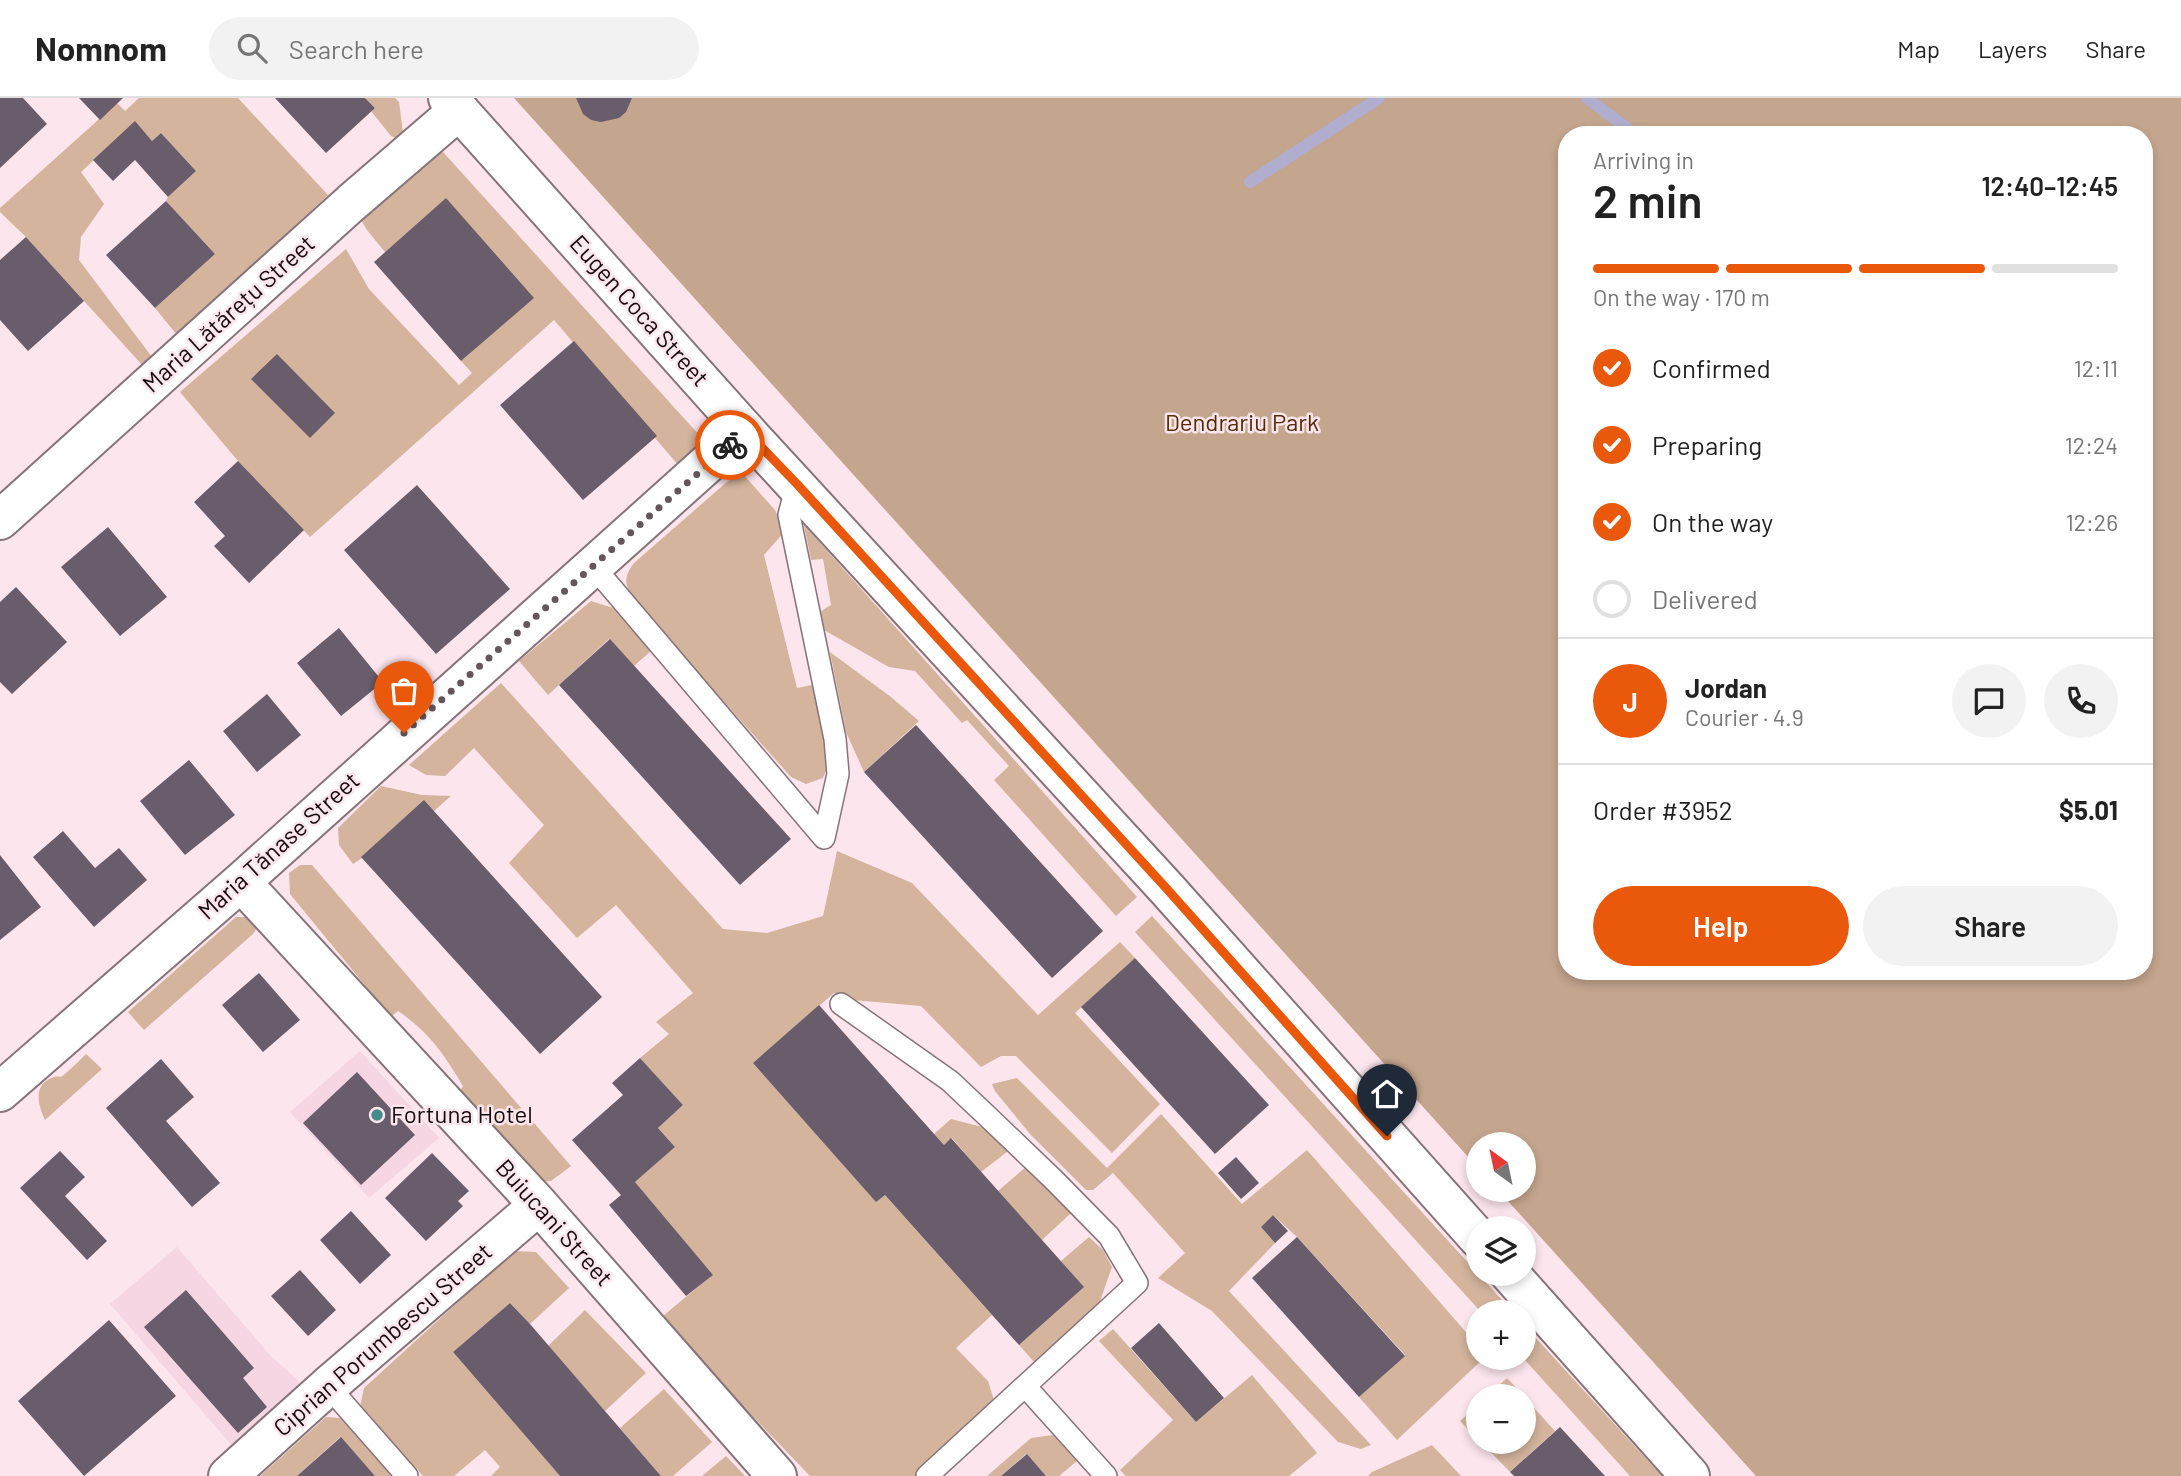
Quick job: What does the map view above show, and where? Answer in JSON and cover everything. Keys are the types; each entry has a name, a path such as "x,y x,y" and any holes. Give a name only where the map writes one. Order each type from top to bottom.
{"street":[{"name":"Eugen Coca Street","path":"454,104 745,430 1167,889 1466,1224"},
{"name":"Maria Lătărețu Street","path":"0,520 351,203 454,104"},
{"name":"Maria Tănase Street","path":"0,1092 241,882 745,430"},
{"name":"Buiucani Street","path":"241,882 539,1205 777,1476"},
{"name":"Ciprian Porumbescu Street","path":"228,1476 328,1386 539,1205"},
{"path":"1521,1286 1690,1476"}],"lane":[{"path":"593,566 824,838 838,774 832,727 789,515 797,484"},
{"path":"841,1004 950,1081 1054,1180 1108,1236 1137,1283 927,1476"},
{"path":"328,1386 407,1476"},
{"path":"1025,1386 1106,1476"}],"shaded area":[{"path":"139,98 238,98 328,195 177,335 155,308 215,254 166,201 196,171 161,133 152,141 135,122 81,172 104,204 81,237 79,260 152,357 143,366 0,212 0,208 117,103 125,111"},
{"path":"365,98 395,98 399,102 403,133 398,139 391,136 371,111 375,108"},
{"path":"443,152 701,437 701,444 679,466 554,320 310,537 238,461 180,392 346,249 369,289 459,385 472,373 461,361 533,298 385,252 361,220 411,173"},
{"path":"736,474 743,474 775,510 785,531 764,555 797,688 817,684 831,759 823,778 806,784 791,777 637,604 626,584 627,574 634,563"},
{"path":"804,525 1137,897 1116,916 994,780 1009,766 967,720 962,723 915,671 889,667 824,630 821,611 831,605 823,559 811,560"},
{"path":"591,601 613,608 651,651 634,666 609,639 548,695 519,661"},
{"path":"830,652 919,721 864,772 846,732"},
{"path":"501,683 723,929 767,933 823,916 837,851 912,883 1038,1015 1120,942 1135,958 1075,1013 1160,1104 1112,1153 1016,1056 1001,1056 981,1067 921,1006 842,999 834,993 753,1063 876,1201 885,1195 992,1315 956,1348 988,1381 994,1400 916,1476 810,1476 594,1251 600,1246 663,1316 712,1275 635,1182 675,1147 658,1128 683,1105 640,1058 669,1034 656,1022 693,993 616,905 577,938 509,863 544,825 474,748 445,776 426,775 409,765"},
{"path":"381,786 422,795 451,796 434,811 353,864 339,845 338,828"},
{"path":"300,865 312,865 571,1166 551,1181 530,1183 457,1097 463,1086 435,1044 398,1011 391,1017 290,894 289,873"},
{"path":"1152,916 1466,1260 1466,1286 1489,1286 1502,1300 1470,1300 1135,932"},
{"path":"236,917 249,917 261,922 253,934 144,1030 128,1012"},
{"path":"360,1051 439,1138 369,1198 290,1112"},
{"path":"86,1054 102,1069 45,1120 39,1102 42,1085 54,1077 63,1076"},
{"path":"1017,1078 1107,1168 1161,1114 1242,1204 1307,1150 1466,1332 1466,1370 1471,1370 1397,1440 1359,1397 1405,1355 1297,1237 1273,1215 1261,1227 1275,1243 1229,1291 1371,1445 1361,1449 1338,1442 1212,1311 1158,1278 1185,1253 1113,1173 1093,1190 1086,1190 1030,1134 992,1084"},
{"path":"951,1119 994,1130 1012,1148 981,1172 952,1138 944,1145 934,1134"},
{"path":"1028,1165 1071,1213 1042,1240 998,1191"},
{"path":"1089,1237 1103,1250 1112,1267 1099,1304 1035,1363 1019,1345 1083,1287 1061,1261"},
{"path":"177,1247 270,1355 303,1385 234,1448 110,1304"},
{"path":"514,1251 536,1252 569,1288 530,1324 510,1303 453,1352 560,1476 491,1476 500,1467 485,1450 454,1476 423,1476 360,1407 364,1388"},
{"path":"585,1310 646,1373 605,1411 548,1346"},
{"path":"1113,1329 1196,1422 1252,1375 1317,1453 1289,1476 1126,1476 1120,1470 1173,1420 1099,1341"},
{"path":"1536,1338 1662,1476 1630,1476 1534,1370 1536,1370"},
{"path":"1507,1378 1513,1384 1500,1384"},
{"path":"664,1389 712,1442 673,1476 661,1476 620,1428"},
{"path":"1536,1410 1555,1431 1536,1448"},
{"path":"1466,1416 1466,1427 1460,1421"},
{"path":"326,1417 340,1418 393,1476 375,1476 340,1437 297,1476 260,1476"},
{"path":"1053,1435 1077,1461 1059,1476 1046,1476 1026,1454 1001,1476 987,1476 1031,1438"},
{"path":"1432,1445 1461,1476 1368,1476 1372,1472"},
{"path":"1493,1454 1530,1454 1510,1472"},
{"path":"726,1456 745,1476 702,1476"}],"green space":[{"name":"Dendrariu Park","path":"514,98 2181,98 2181,1476 1756,1476 1536,1232 1536,1216 1521,1216 1509,1202 1536,1202 1536,1132 1466,1132 1466,1155"}],"building":[{"path":"0,98 23,98 47,124 0,168"},
{"path":"79,98 123,98 100,120"},
{"path":"275,98 365,98 375,108 326,153"},
{"path":"576,98 632,98 626,112 619,118 601,122 591,120 583,114"},
{"path":"135,121 152,141 161,133 196,171 168,197 135,160 113,181 93,160"},
{"path":"446,198 534,298 461,361 374,262"},
{"path":"166,201 215,254 155,308 106,255"},
{"path":"26,237 84,301 28,351 0,320 0,260"},
{"path":"574,341 657,436 583,500 500,405"},
{"path":"277,354 335,413 310,438 251,379"},
{"path":"238,461 304,530 249,583 214,546 225,536 194,502"},
{"path":"417,485 510,589 436,654 344,550"},
{"path":"108,527 167,597 120,636 61,567"},
{"path":"16,587 67,642 12,694 0,682 0,602"},
{"path":"339,628 383,682 341,716 297,663"},
{"path":"610,639 791,839 740,885 559,685"},
{"path":"267,694 301,735 257,772 223,731"},
{"path":"916,725 1103,931 1052,978 864,772"},
{"path":"189,760 235,815 185,855 140,801"},
{"path":"424,800 602,997 540,1054 361,857"},
{"path":"63,831 95,868 119,848 147,880 94,927 33,857"},
{"path":"0,855 41,907 0,940"},
{"path":"1135,958 1269,1105 1215,1154 1081,1007"},
{"path":"259,973 300,1020 263,1052 222,1005"},
{"path":"819,1005 944,1145 951,1138 1084,1287 1019,1345 885,1195 876,1202 753,1063"},
{"path":"640,1058 683,1105 658,1128 675,1147 635,1182 713,1275 686,1296 609,1205 621,1195 572,1140 623,1095 612,1083"},
{"path":"161,1059 194,1097 166,1121 220,1183 192,1207 106,1108"},
{"path":"357,1072 415,1135 361,1185 303,1123"},
{"path":"60,1151 85,1177 65,1196 107,1241 87,1260 20,1188"},
{"path":"432,1153 469,1191 458,1201 463,1206 426,1241 385,1198"},
{"path":"1236,1157 1259,1183 1241,1199 1218,1173"},
{"path":"351,1211 391,1255 360,1284 320,1240"},
{"path":"1273,1215 1288,1231 1275,1243 1261,1227"},
{"path":"1297,1237 1405,1356 1359,1397 1252,1278"},
{"path":"300,1270 336,1310 308,1336 271,1296"},
{"path":"186,1290 254,1368 243,1378 267,1407 238,1433 144,1327"},
{"path":"510,1303 661,1476 560,1476 453,1352"},
{"path":"109,1320 176,1396 84,1476 18,1401"},
{"path":"1159,1323 1224,1398 1196,1422 1131,1348"},
{"path":"1560,1427 1605,1476 1514,1476 1510,1472 1530,1454 1536,1454 1536,1449"},
{"path":"341,1437 375,1476 297,1476"},
{"path":"1027,1454 1046,1476 1001,1476"}],"waterway":[{"path":"1250,182 1379,98"},
{"path":"1587,98 1624,126"}],"way so far":[{"path":"404,733 730,445"}],"place":[{"name":"Fortuna Hotel","path":"377,1115"}],"route":[{"path":"730,445 745,430 797,484 1167,889 1387,1136"}]}
